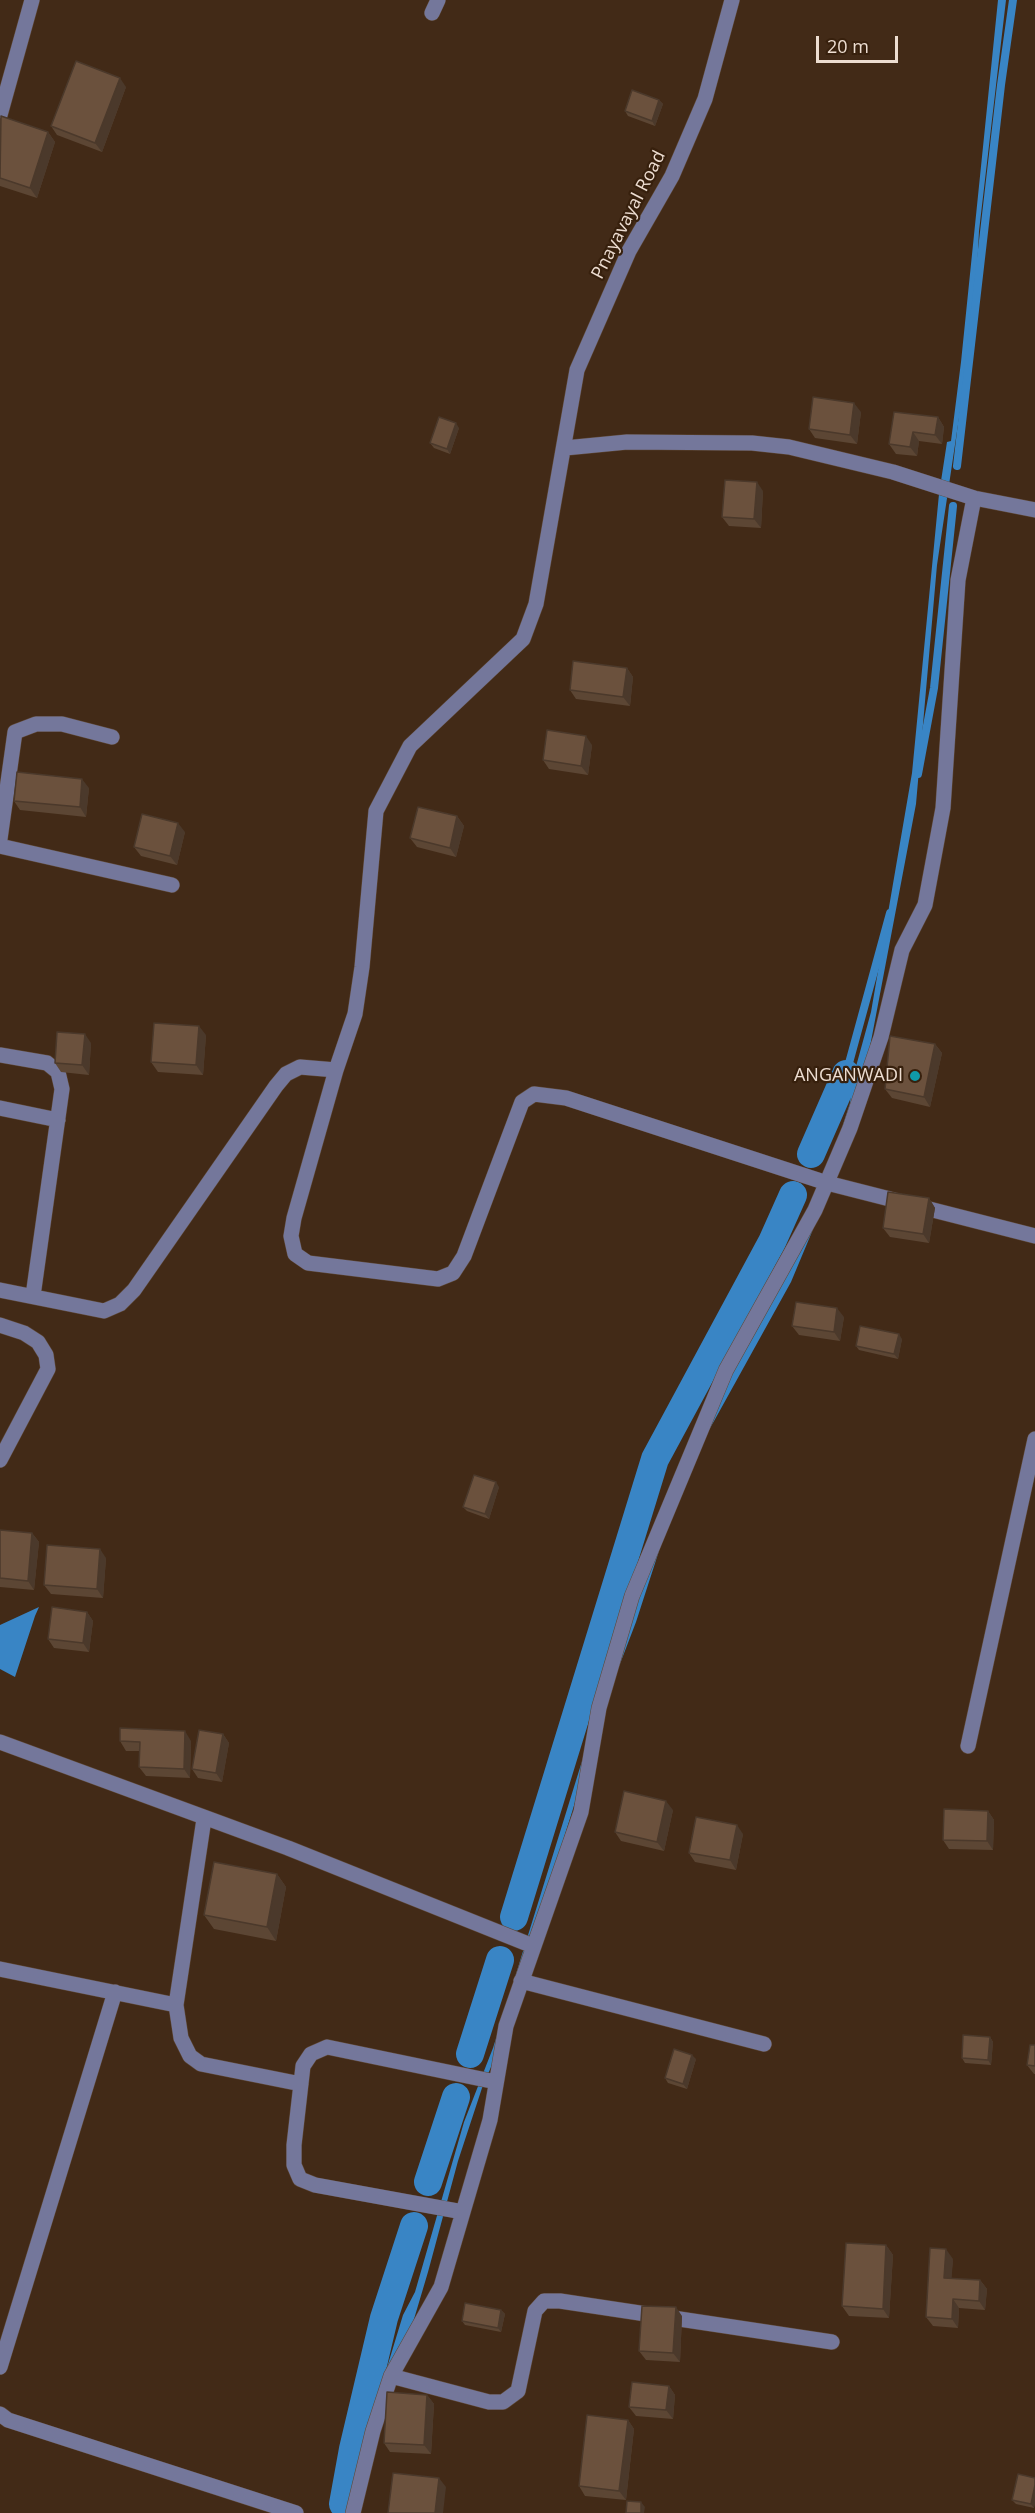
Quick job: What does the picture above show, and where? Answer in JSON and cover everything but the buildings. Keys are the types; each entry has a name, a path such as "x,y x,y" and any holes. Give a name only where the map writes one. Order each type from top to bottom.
{"street":[{"path":"0,115 32,0"},
{"name":"Pnayavayal Road","path":"732,0 701,110 672,176 629,251 577,370 536,603 522,639 410,746 376,811 355,1014 336,1070 291,1236 295,1254 308,1263 438,1279 453,1274 464,1256 522,1102 534,1094 566,1098 826,1183 1035,1236"},
{"path":"565,448 671,442 789,447 893,471 974,498 1035,510"},
{"path":"353,2513 373,2431 391,2376 441,2287 490,2120 506,2026 581,1812 599,1708 632,1596 726,1370 815,1210 850,1128 881,1037 902,950 925,905 943,808 958,580 974,498"},
{"path":"0,840 15,732 36,724 62,724 112,737"},
{"path":"0,846 172,885"},
{"path":"0,1055 47,1063 58,1071 62,1089 33,1296"},
{"path":"0,1290 104,1311 120,1304 134,1290 286,1074 300,1067 336,1070"},
{"path":"0,1108 58,1120"},
{"path":"0,1325 24,1333 38,1342 46,1355 48,1369 0,1460"},
{"path":"968,1746 1035,1439"},
{"path":"0,1742 288,1848 533,1946"},
{"path":"204,1819 177,2005 181,2038 190,2056 201,2064 301,2084"},
{"path":"0,1969 177,2005"},
{"path":"521,1981 764,2044"},
{"path":"0,2367 115,1992"},
{"path":"463,2212 315,2185 300,2179 294,2165 303,2066 311,2054 327,2047 496,2082"},
{"path":"391,2376 489,2402 503,2402 518,2391 536,2311 544,2301 832,2342"},
{"path":"0,2414 8,2420 296,2513"}],"water":[{"path":"998,0 1006,0 979,231 975,311 937,565 916,804 869,1052 828,1171 850,1103 852,1081 871,1012 912,773 939,494 947,442 951,441 961,362"},
{"path":"832,1184 791,1282 698,1450 669,1520 636,1622 610,1690 497,2053 482,2088 458,2161 398,2373 385,2374 403,2315 415,2292 464,2122 493,2048 614,1658 696,1437 759,1326"},
{"path":"39,1607 15,1677 0,1669 0,1625"}],"waterway":[{"path":"957,466 1013,0"},
{"path":"918,774 934,688 953,506"},
{"path":"846,1074 890,913"},
{"path":"811,1154 846,1074"},
{"path":"514,1917 655,1459 772,1242 793,1195"},
{"path":"470,2054 500,1960"},
{"path":"428,2182 456,2097"},
{"path":"343,2504 353,2449 384,2318 414,2226"}],"place":[{"name":"ANGANWADI","path":"915,1076"}]}
